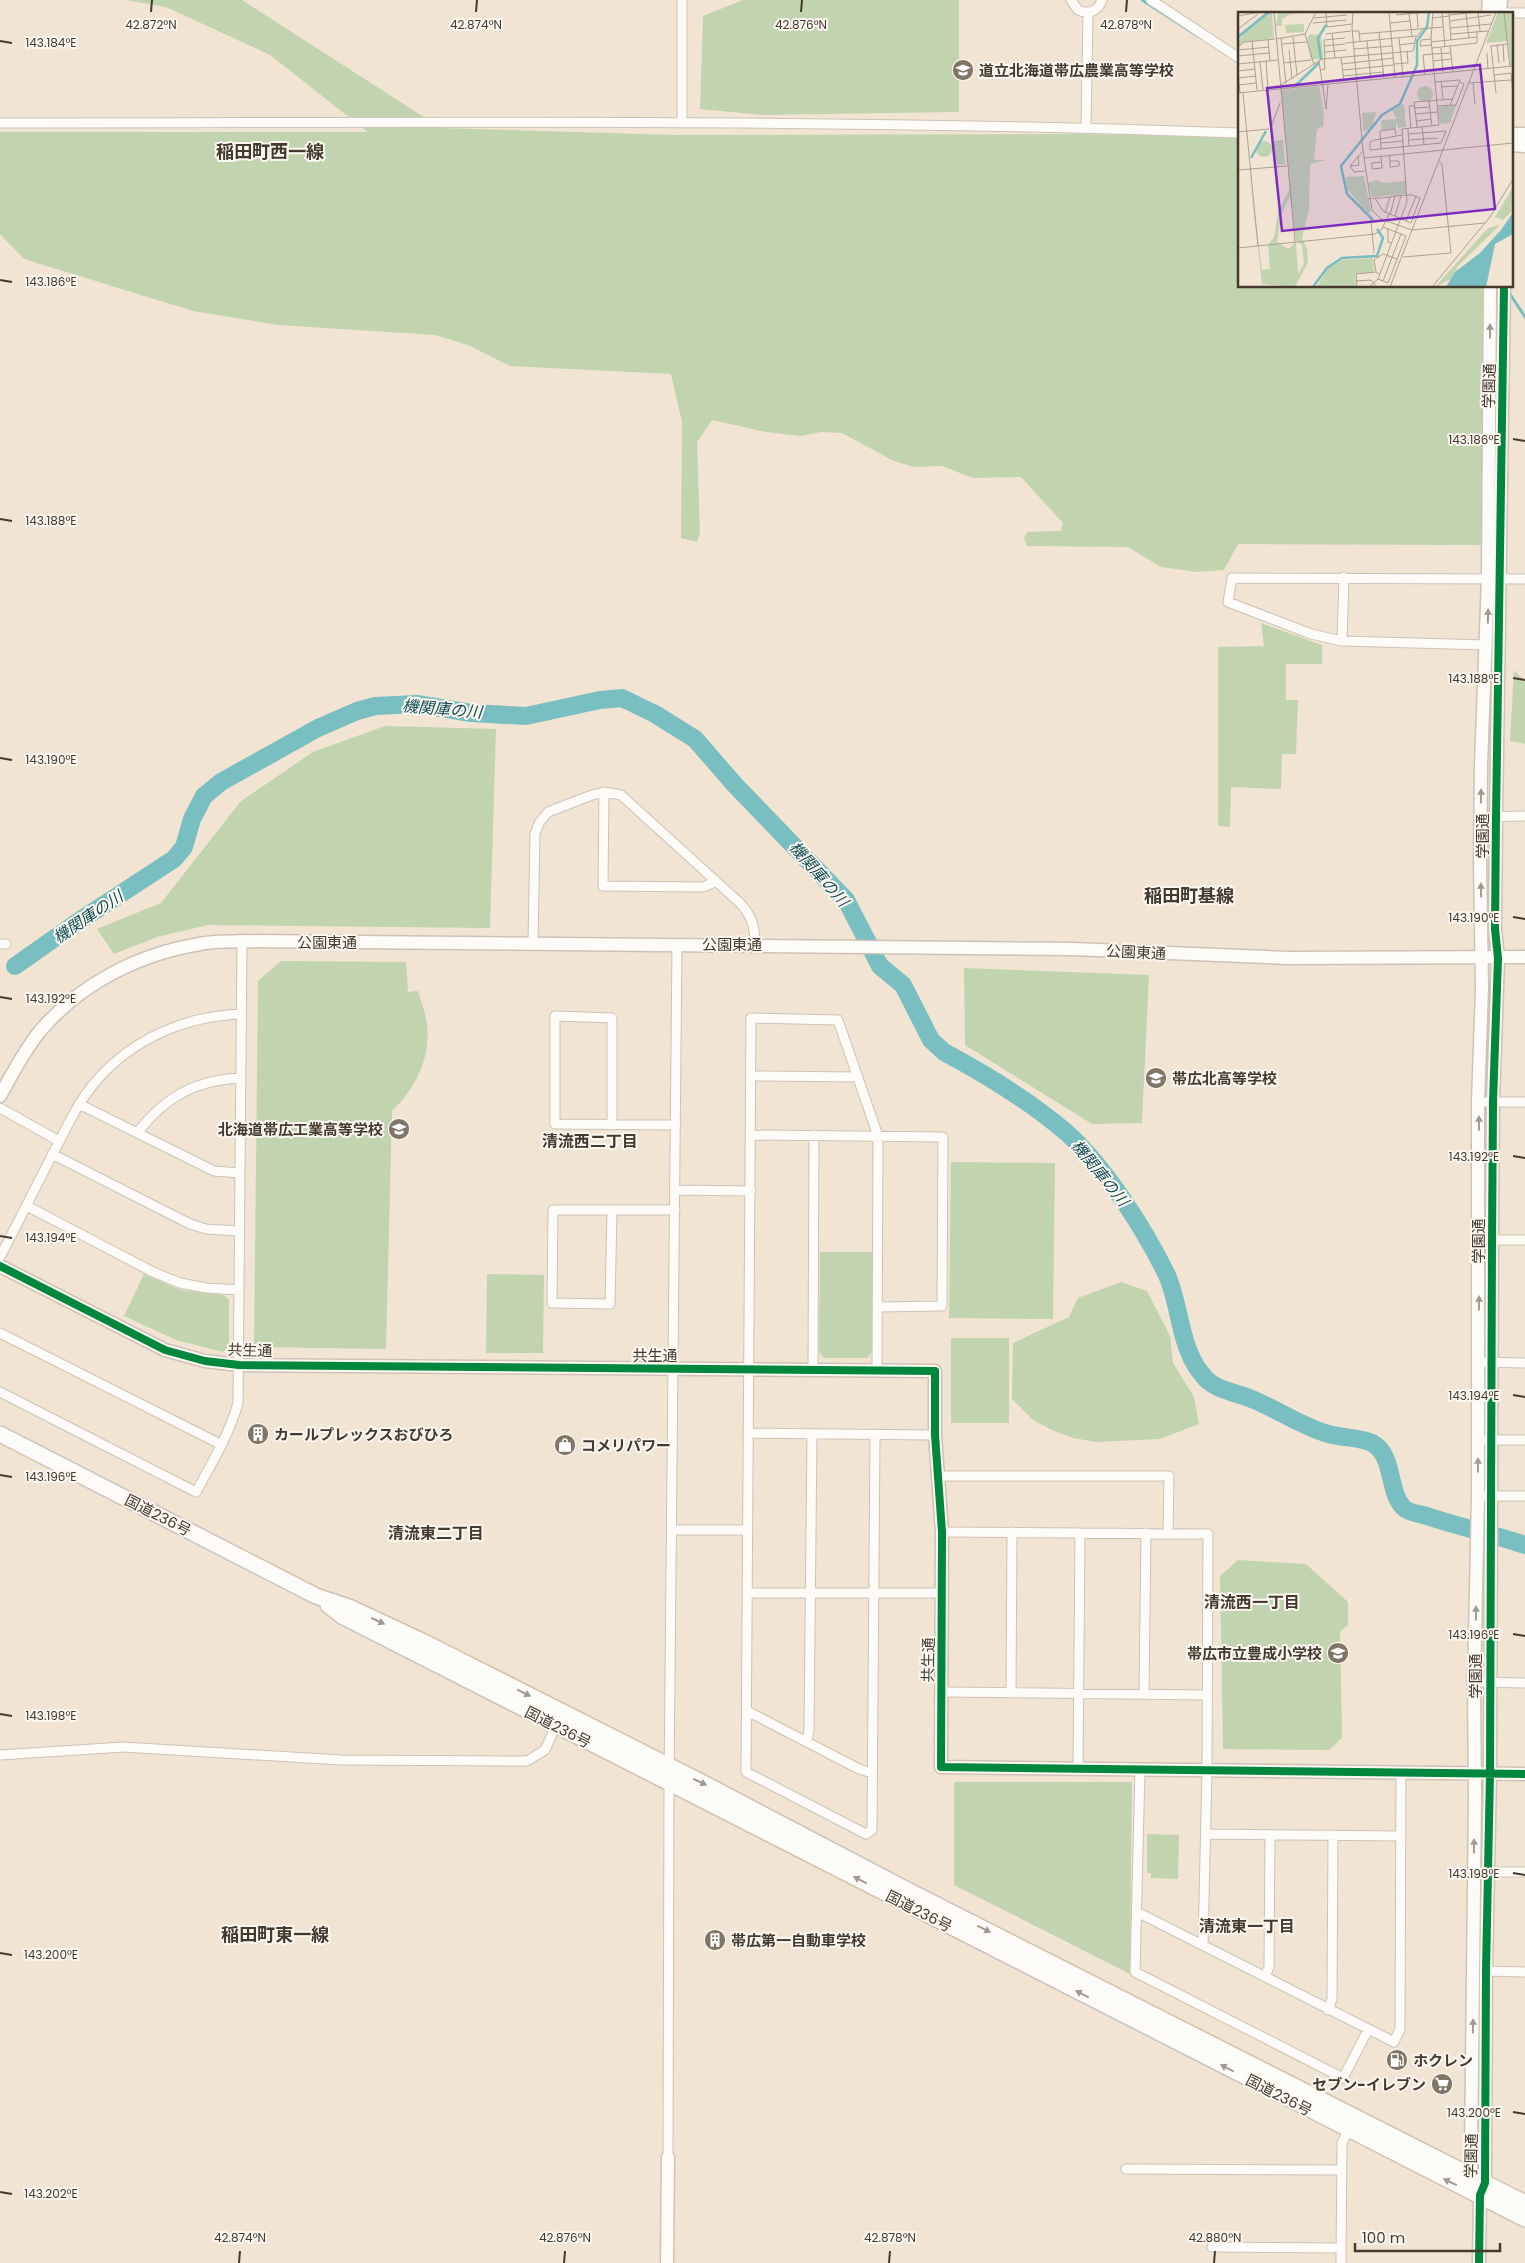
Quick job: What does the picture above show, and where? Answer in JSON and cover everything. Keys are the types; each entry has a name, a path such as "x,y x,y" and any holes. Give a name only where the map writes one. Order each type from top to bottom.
{"highway":[{"name":"国道236号","path":"0,1434 316,1596 349,1607 383,1623 562,1712 670,1776"},
{"name":"国道236号","path":"316,1596 342,1616 555,1726 670,1776 1482,2189 1525,2219"},
{"name":"国道236号","path":"1351,2123 1471,2176 1482,2189 1525,2203"}],"street":[{"path":"682,0 682,123"},
{"path":"1072,0 1078,10 1088,13 1097,9 1102,0"},
{"path":"1151,0 1238,57"},
{"path":"1500,0 1493,11 1509,12"},
{"path":"1512,12 1525,13"},
{"path":"1086,127 1088,13"},
{"path":"0,123 682,123 1086,127 1238,133"},
{"path":"1512,134 1525,134"},
{"path":"1512,145 1525,146"},
{"name":"学園通","path":"1478,2263 1482,2189 1490,1773 1490,1518 1484,1496 1484,1440 1478,1362 1493,1102 1498,958 1495,929 1496,817 1490,288"},
{"name":"学園通","path":"1484,1440 1491,1363 1478,1102 1481,817 1487,645 1494,578 1504,288"},
{"path":"1342,641 1344,577"},
{"path":"1487,645 1342,641 1310,634 1228,602 1232,578 1525,579"},
{"path":"604,792 602,886 703,887 715,882"},
{"path":"533,943 535,834 539,823 548,812 592,794 604,792 621,795 750,913 754,925 756,944"},
{"path":"1481,817 1525,816"},
{"path":"0,1392 196,1492 222,1445 233,1422 238,1403 242,941"},
{"name":"公園東通","path":"0,1096 20,1059 40,1031 68,1003 92,984 144,958 202,943 242,941 756,944 1073,949 1288,958 1525,957"},
{"path":"667,2263 677,944"},
{"path":"0,1257 79,1104 96,1080 118,1059 156,1034 185,1022 215,1015 242,1014"},
{"path":"612,1124 612,1018 555,1016 555,1124 676,1125"},
{"path":"875,1435 872,1830 866,1834 746,1772 751,1018 838,1020 878,1136 877,1370"},
{"path":"751,1076 858,1077"},
{"path":"137,1132 150,1116 172,1098 188,1089 205,1082 241,1078"},
{"path":"1478,1102 1525,1102"},
{"path":"79,1104 214,1171 240,1173"},
{"path":"0,1108 60,1141"},
{"path":"751,1135 943,1137 942,1306 878,1306"},
{"path":"813,1370 814,1135"},
{"path":"52,1154 190,1224 206,1229 239,1231"},
{"path":"675,1190 751,1191"},
{"path":"27,1206 153,1272 180,1282 206,1288 239,1290"},
{"path":"612,1210 610,1304 552,1303 553,1210 612,1210 675,1210"},
{"path":"1485,1240 1525,1240"},
{"name":"共生通","path":"0,1266 165,1350 205,1362 239,1365 935,1371 935,1435 942,1532 943,1593 941,1767 1078,1769"},
{"path":"0,1333 222,1445"},
{"path":"1478,1362 1525,1363"},
{"path":"749,1433 935,1435"},
{"path":"807,1741 809,1730 812,1434"},
{"path":"1484,1440 1525,1440"},
{"path":"937,1476 1168,1476 1168,1533"},
{"path":"1484,1496 1525,1496"},
{"name":"学園通","path":"1471,2176 1475,1773 1474,1682 1478,1514 1484,1496"},
{"path":"672,1530 747,1530"},
{"path":"942,1532 1208,1534 1207,1770 1203,1944"},
{"path":"1012,1532 1012,1693"},
{"path":"1080,1533 1078,1769 1525,1774"},
{"path":"1144,1694 1146,1533"},
{"path":"748,1592 943,1593"},
{"path":"1474,1682 1525,1683"},
{"path":"942,1692 1206,1695"},
{"path":"747,1711 859,1769 872,1773"},
{"path":"0,1755 123,1747 341,1760 527,1761 545,1750 562,1712"},
{"path":"1140,1769 1135,1972 1343,2078 1368,2030"},
{"path":"1137,1912 1394,2042 1400,2029 1401,1772"},
{"path":"1206,1834 1401,1836"},
{"path":"1265,1977 1269,1967 1270,1835"},
{"path":"1328,2010 1332,1999 1334,1835"},
{"path":"1474,1872 1525,1872"},
{"path":"1486,1971 1525,1972"},
{"path":"1341,2263 1342,2143 1351,2123"},
{"path":"1126,2169 1341,2170"},
{"path":"1212,2247 1341,2248"}],"green space":[{"path":"126,0 242,0 441,128 675,135 1078,134 1238,137 1238,288 1484,288 1483,545 1238,544 1224,570 1197,572 1161,567 1128,547 1027,546 1024,538 1027,532 1061,531 1063,523 1021,477 973,478 942,466 914,467 894,461 842,433 821,432 800,436 766,432 712,420 697,442 700,533 697,542 681,538 682,422 671,374 510,366 468,345 435,335 279,325 193,311 24,259 0,234 0,132 368,132 270,55 166,7"},
{"path":"743,0 959,0 959,112 763,115 700,109 703,16"},
{"path":"1261,623 1322,645 1322,664 1286,664 1286,700 1298,700 1296,754 1282,754 1281,789 1231,787 1230,827 1218,826 1218,647 1264,646"},
{"path":"1514,670 1525,682 1525,744 1510,741"},
{"path":"385,726 496,729 490,928 208,925 157,937 114,954 97,929 161,903 241,801 313,752"},
{"path":"281,961 406,962 408,992 418,991 425,1012 428,1037 424,1061 408,1093 392,1111 386,1349 254,1347 258,981"},
{"path":"964,968 1149,975 1142,1123 1092,1124 965,1045"},
{"path":"951,1162 1055,1163 1053,1319 949,1318"},
{"path":"820,1252 872,1252 872,1352 867,1358 824,1358 819,1352"},
{"path":"144,1274 181,1290 224,1295 229,1300 229,1346 223,1352 176,1340 124,1316"},
{"path":"487,1274 544,1275 543,1353 486,1353"},
{"path":"1121,1282 1147,1291 1170,1336 1173,1363 1194,1397 1199,1424 1160,1439 1096,1442 1073,1438 1033,1420 1012,1399 1013,1343 1069,1317 1078,1298"},
{"path":"951,1338 1009,1338 1009,1423 951,1423"},
{"path":"1238,1560 1306,1564 1348,1602 1348,1625 1340,1632 1342,1738 1329,1750 1223,1749 1220,1576"},
{"path":"954,1782 1132,1782 1130,1974 954,1885"},
{"path":"1147,1834 1179,1835 1178,1879 1151,1878 1151,1873 1147,1873"}],"waterway":[{"path":"1142,0 1198,36"},
{"path":"1508,291 1525,317"},
{"name":"機関庫の川","path":"15,966 79,921 174,859 184,847 192,819 204,796 221,782 318,728 357,711 375,706 417,704 471,713 526,716 600,700 622,698 655,714 695,739 735,785 846,900 880,966 903,985 931,1040 944,1052 992,1079 1038,1110 1067,1133 1095,1163 1135,1217 1166,1273 1175,1300 1185,1342 1197,1368 1206,1379 1216,1386 1254,1400 1316,1430 1372,1443 1384,1456 1395,1493 1404,1508 1409,1511 1525,1545"}],"cycle path":[{"path":"1479,2263 1480,2195 1485,2183 1486,1971 1490,1773 1493,1102 1498,958 1495,929 1504,288"},
{"path":"0,1266 165,1350 205,1361 239,1365 935,1371 935,1435 942,1532 941,1767 1525,1774"}],"place":[{"name":"道立北海道帯広農業高等学校","path":"963,70"},
{"name":"帯広北高等学校","path":"1156,1078"},
{"name":"北海道帯広工業高等学校","path":"399,1129"},
{"name":"カールプレックスおびひろ","path":"258,1434"},
{"name":"コメリパワー","path":"565,1445"},
{"name":"帯広市立豊成小学校","path":"1338,1653"},
{"name":"帯広第一自動車学校","path":"715,1940"},
{"name":"ホクレン","path":"1397,2060"},
{"name":"セブン-イレブン","path":"1442,2084"}],"district":[{"name":"稲田町西一線","path":"270,151"},
{"name":"稲田町基線","path":"1189,895"},
{"name":"清流西二丁目","path":"590,1141"},
{"name":"清流東二丁目","path":"436,1533"},
{"name":"清流西一丁目","path":"1252,1602"},
{"name":"清流東一丁目","path":"1247,1926"},
{"name":"稲田町東一線","path":"275,1934"}]}
